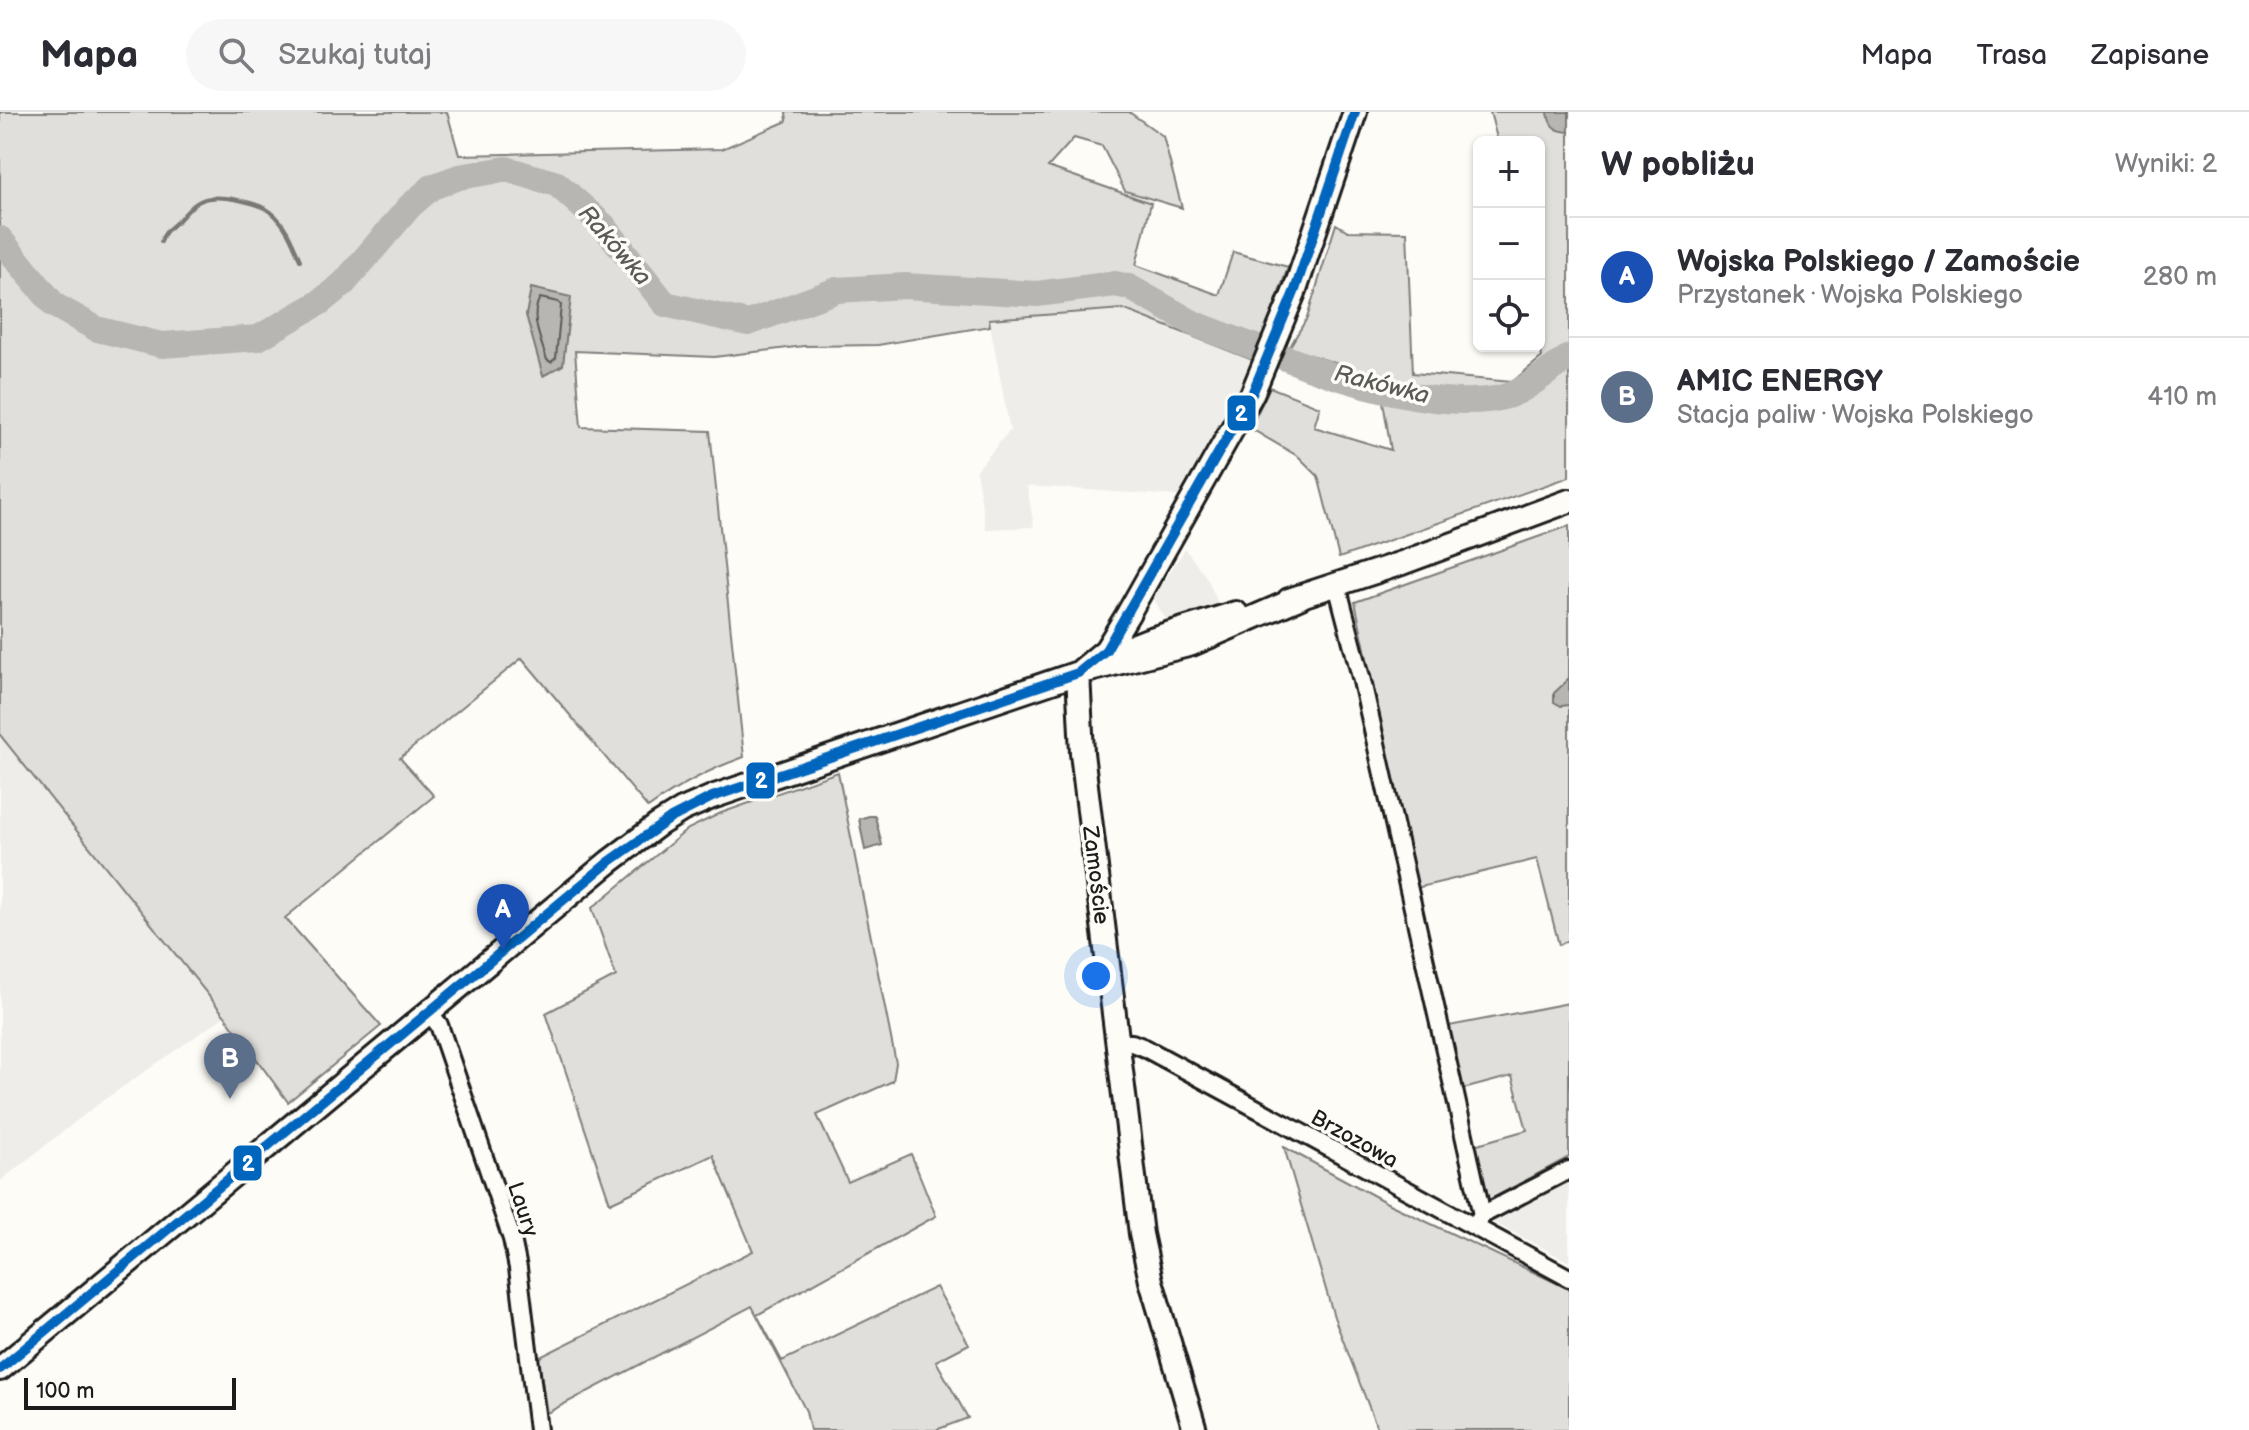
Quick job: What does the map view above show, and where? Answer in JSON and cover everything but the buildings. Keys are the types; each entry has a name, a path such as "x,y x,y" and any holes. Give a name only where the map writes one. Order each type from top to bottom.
{"street":[{"path":"1078,673 1106,650 1240,420 1278,335 1355,112"},
{"path":"1078,673 1116,651 1234,614 1301,597 1569,501"},
{"path":"1337,585 1362,681 1478,1221 1569,1170"},
{"path":"0,1369 609,862 682,810 764,778 1078,673 1192,644 1301,597"},
{"path":"1128,614 1132,630 1148,640"},
{"name":"Zamoście","path":"1078,673 1082,753 1141,1234 1151,1281 1195,1430"},
{"name":"Laury","path":"429,1012 439,1025 512,1239 538,1430"},
{"name":"Brzozowa","path":"1118,1043 1132,1043 1145,1048 1478,1221 1569,1278"}],"shaded area":[{"path":"0,112 447,112 459,155 722,149 787,121 786,112 1129,112 1163,136 1182,208 1125,191 1102,146 1074,138 1048,167 1151,203 1136,265 1219,295 1233,252 1288,267 1255,361 1123,309 989,319 990,326 878,345 804,346 714,357 575,351 581,427 710,431 744,757 694,779 648,808 522,658 400,758 434,796 285,918 381,1026 288,1102 225,1016 0,735"},
{"path":"1490,112 1569,112 1569,477 1339,558 1318,476 1299,457 1250,428 1270,387 1320,407 1314,427 1391,450 1379,377 1289,348 1307,318 1336,224 1348,231 1407,232 1413,373 1512,382 1542,357 1541,352 1545,352 1545,136 1496,136"},
{"path":"1123,309 1255,361 1230,414 1178,496 1027,486 1034,527 986,529 976,471 1010,430 989,319"},
{"path":"1569,526 1569,940 1559,945 1537,859 1416,888 1355,602"},
{"path":"1185,549 1207,578 1220,608 1168,623 1153,598"},
{"path":"0,735 225,1016 98,1104 0,1181"},
{"path":"838,772 896,1063 893,1081 817,1115 848,1182 911,1154 936,1216 757,1315 782,1361 936,1287 969,1344 936,1361 968,1418 936,1430 810,1430 806,1411 752,1306 547,1413 538,1358 753,1251 713,1155 610,1203 546,1013 616,976 592,908 688,829 721,813"},
{"path":"1569,1003 1569,1157 1489,1200 1474,1145 1527,1130 1512,1076 1456,1091 1444,1027"},
{"path":"1284,1147 1389,1204 1569,1289 1569,1430 1378,1430 1334,1317"},
{"path":"1569,1181 1569,1262 1491,1221"}],"water":[{"path":"1548,112 1569,112 1569,132 1554,127"},
{"path":"531,288 571,297 563,365 543,376 526,315"},
{"path":"1569,679 1569,705 1561,706 1554,702 1554,693"},
{"path":"875,816 882,845 865,850 859,819"}],"waterway":[{"name":"Rakówka","path":"0,239 54,305 97,329 162,345 258,338 319,303 344,283 410,206 432,187 459,177 506,169 557,184 604,226 665,304 748,323 837,290 905,286 1037,294 1115,284 1129,287 1195,324 1260,349"},
{"path":"161,242 166,232 197,203 210,198 233,199 271,212 285,228 300,260"},
{"name":"Rakówka","path":"1281,356 1361,384 1424,398 1454,401 1507,396 1569,357"}],"transit line":[{"name":"2","path":"0,1369 609,862 671,818 712,797 1078,673 1106,650 1252,394 1295,290 1355,112"}],"place":[{"name":"Wojska Polskiego / Zamoście","path":"503,950"},
{"name":"AMIC ENERGY","path":"230,1099"}]}
